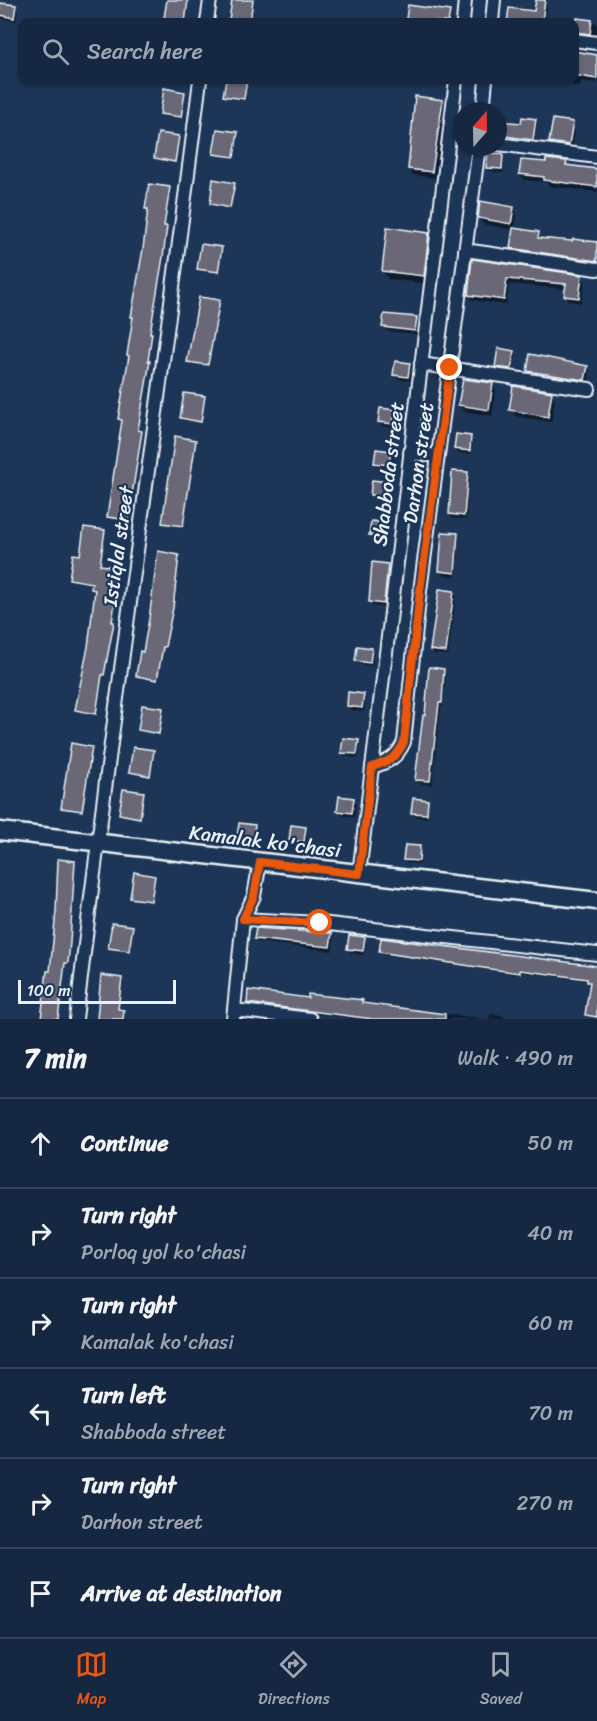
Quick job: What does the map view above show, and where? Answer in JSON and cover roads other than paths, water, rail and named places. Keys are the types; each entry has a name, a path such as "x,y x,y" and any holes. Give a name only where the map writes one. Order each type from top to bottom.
{"main road":[{"name":"Kamalak ko'chasi","path":"0,831 597,901"}],"street":[{"path":"208,18 210,0"},
{"path":"463,18 465,0"},
{"path":"492,18 494,0"},
{"path":"579,41 597,43"},
{"name":"Istiqlal street","path":"76,1019 97,843 182,228 200,84"},
{"name":"Shabboda street","path":"359,874 456,84"},
{"path":"484,102 486,84"},
{"path":"507,145 597,157"},
{"name":"Darhon street","path":"372,767 390,761 399,753 404,742 420,591 478,156"},
{"path":"465,250 597,269"},
{"path":"421,364 589,389"},
{"path":"410,453 438,456"},
{"path":"260,862 254,896 243,919 234,1015 310,1019"},
{"path":"243,919 320,923 597,954"}]}
